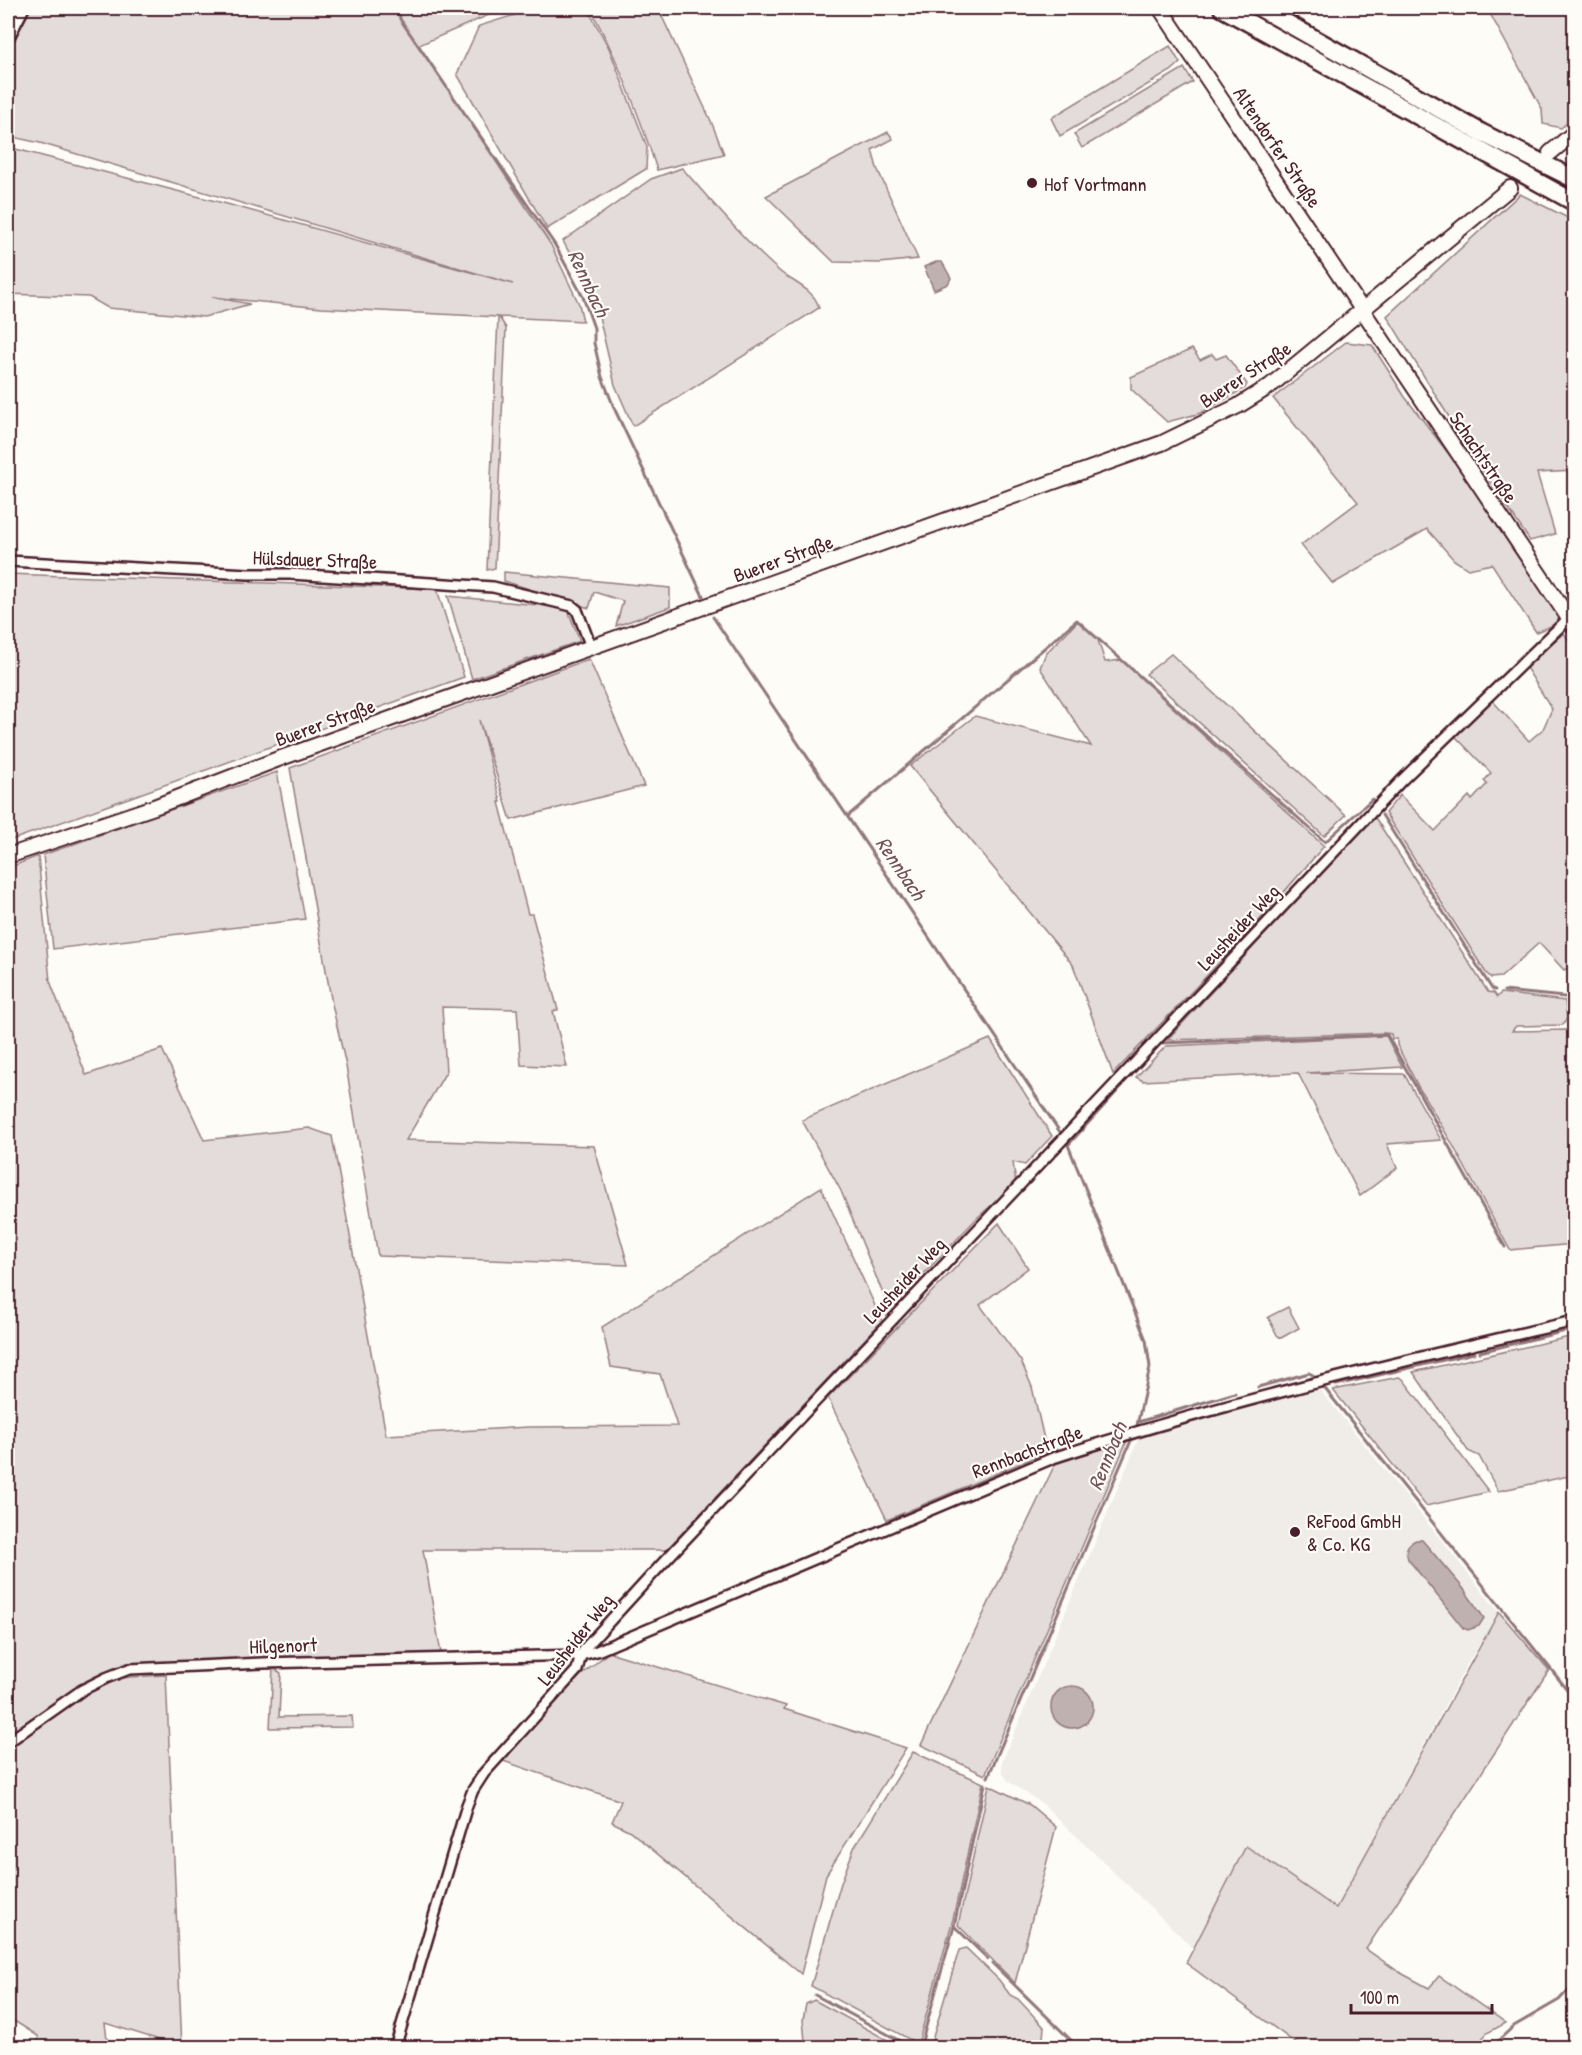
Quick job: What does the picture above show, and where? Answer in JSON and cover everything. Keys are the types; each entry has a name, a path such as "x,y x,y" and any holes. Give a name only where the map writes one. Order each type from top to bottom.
{"highway":[{"path":"1222,8 1575,202"},
{"path":"1260,8 1482,133 1575,179"}],"main road":[{"name":"Altendorfer Straße","path":"1160,8 1362,309"},
{"path":"1550,153 1575,133"},
{"name":"Buerer Straße","path":"8,856 154,807 281,758 1162,443 1238,406 1270,386 1510,188"},
{"name":"Schachtstraße","path":"1362,309 1572,622"}],"street":[{"path":"8,39 24,8"},
{"name":"Hülsdauer Straße","path":"8,561 493,586 572,606 577,610 591,647"},
{"name":"Leusheider Weg","path":"395,2048 463,1816 473,1790 484,1773 577,1670 581,1655 669,1557 1402,780 1572,622"},
{"name":"Rennbachstraße","path":"581,1655 597,1651 1053,1458 1117,1437 1263,1396 1575,1321"},
{"name":"Hilgenort","path":"8,1742 82,1690 129,1669 263,1663 581,1655"}],"shaded area":[{"path":"8,8 505,8 419,45 551,245 579,304 583,321 499,317 506,328 495,568 487,570 498,317 321,308 212,297 250,304 204,317 108,308 89,297 8,294 8,147 227,204 513,284 40,143 8,136"},
{"path":"529,8 587,8 609,48 647,147 646,169 547,229 457,74 479,26 518,14"},
{"path":"590,8 658,8 724,154 657,170 627,87"},
{"path":"1487,8 1574,8 1574,117 1561,128 1543,124 1542,109"},
{"path":"1170,46 1180,63 1171,71 1060,136 1051,118"},
{"path":"1184,68 1193,82 1082,148 1074,134"},
{"path":"888,132 893,139 872,150 877,168 918,259 880,263 834,262 766,196"},
{"path":"682,168 765,258 813,296 819,308 633,426 615,385 593,291 581,275 563,241 651,179"},
{"path":"1520,194 1574,221 1574,471 1537,473 1555,534 1530,541 1471,453 1387,316"},
{"path":"942,262 951,278 948,284 934,290 924,267"},
{"path":"1346,342 1372,345 1405,397 1455,462 1564,621 1536,632 1492,564 1468,569 1454,560 1427,529 1333,584 1301,545 1358,502 1273,398"},
{"path":"1192,349 1200,360 1212,354 1216,359 1226,355 1247,384 1245,388 1201,413 1167,422 1131,389 1131,377"},
{"path":"504,572 670,588 670,607 616,626 623,601 594,592 589,608 504,581"},
{"path":"8,574 437,589 464,677 12,840 8,837"},
{"path":"448,596 567,608 580,641 472,679"},
{"path":"1078,621 1098,640 1105,662 1121,660 1324,846 1258,922 1113,1074 1073,965 910,766 975,716 1091,746 1040,668 1046,653"},
{"path":"1564,633 1574,649 1574,965 1564,970 1539,943 1501,977 1491,978 1385,813 1400,795 1435,831 1469,796 1472,800 1487,784 1484,781 1491,773 1454,735 1491,699 1529,741 1543,729 1552,709 1525,666"},
{"path":"1171,654 1346,815 1324,836 1146,674"},
{"path":"589,659 644,786 511,820 479,720 528,914 532,914 558,1010 553,1011 567,1067 521,1065 517,1009 442,1007 446,1072 406,1140 594,1146 628,1265 378,1256 346,1066 332,1004 290,768"},
{"path":"277,772 305,919 53,949 43,855"},
{"path":"1374,816 1488,992 1494,993 1497,997 1501,993 1565,1001 1567,1018 1563,1025 1516,1026 1512,1031 1566,1030 1574,1036 1574,1244 1510,1250 1419,1088 1397,1045 1397,1039 1392,1039 1391,1034 1167,1040"},
{"path":"38,856 50,981 86,1075 162,1049 204,1140 309,1128 332,1136 386,1435 529,1427 677,1426 660,1374 611,1367 602,1327 821,1187 882,1321 666,1550 423,1550 442,1659 129,1669 106,1678 8,1742 8,868"},
{"path":"1386,1036 1402,1067 1306,1073 1404,1074 1441,1140 1387,1144 1397,1168 1360,1196 1298,1073 1143,1081 1136,1077 1166,1046"},
{"path":"990,1039 1052,1136 1025,1165 1013,1162 1016,1184 978,1217 902,1297 888,1306 841,1191 802,1120"},
{"path":"999,1223 1028,1268 980,1305 1021,1361 1032,1387 1047,1452 887,1520 828,1398"},
{"path":"1288,1307 1299,1328 1281,1338 1277,1335 1268,1317"},
{"path":"1574,1336 1574,1475 1498,1491 1479,1456 1468,1451 1413,1372"},
{"path":"1399,1377 1403,1379 1489,1492 1426,1506 1333,1390"},
{"path":"1317,1386 1499,1612 1465,1668 1336,1908 1246,1846 1193,1948 1043,1804 1008,1781 1002,1771 1002,1762 1140,1436"},
{"path":"1127,1441 985,1775 921,1745 1056,1462"},
{"path":"1416,1540 1422,1540 1463,1588 1484,1618 1479,1626 1468,1630 1463,1628 1408,1559 1407,1548"},
{"path":"1499,1612 1549,1670 1366,1949 1399,1972 1429,1988 1439,1976 1506,2023 1487,2033 1475,2047 1301,2047 1186,1963 1246,1846 1336,1908"},
{"path":"609,1652 786,1706 784,1709 906,1748 826,1875 801,1974 630,1831 612,1822 621,1801 503,1761 579,1677"},
{"path":"273,1668 281,1673 279,1717 352,1716 353,1727 270,1728"},
{"path":"166,1675 182,2047 105,2023 108,2047 39,2047 38,2036 11,2019 8,1965 8,1746 82,1694 106,1681"},
{"path":"1072,1686 1080,1687 1087,1692 1092,1699 1092,1715 1087,1722 1080,1727 1072,1728 1064,1727 1057,1722 1052,1715 1051,1707 1052,1699 1057,1692 1064,1687"},
{"path":"913,1752 983,1783 953,1919 918,2044 811,1986 841,1883 854,1848"},
{"path":"989,1785 1030,1805 1056,1827 1015,1983 958,1925"},
{"path":"966,1948 1044,2027 1043,2038 1032,2047 930,2047 959,1950"},
{"path":"814,2000 900,2047 801,2047 805,2041 803,2020 806,2004"}],"waterway":[{"name":"Rennbach","path":"399,8 400,19 555,245 583,297 594,328 594,343 602,377 615,410 703,596"},
{"name":"Rennbach","path":"713,617 1062,1135"},
{"path":"848,816 1077,620 1325,842 1372,799 1376,804"},
{"path":"1382,815 1492,989 1495,990"},
{"path":"1504,991 1574,998"},
{"path":"1131,1076 1161,1043 1387,1035 1505,1247"},
{"path":"1069,1144 1122,1086"},
{"name":"Rennbach","path":"1066,1140 1146,1340 1150,1367 1136,1430"},
{"path":"1480,1352 1574,1329"},
{"path":"1336,1385 1474,1353"},
{"path":"1258,1387 1309,1373 1313,1375"},
{"path":"1322,1385 1574,1698"},
{"path":"1138,1422 1235,1393"},
{"name":"Rennbach","path":"988,1777 1133,1436"},
{"path":"920,2048 954,1926 985,1784"},
{"path":"955,1927 988,1959"},
{"path":"993,1964 1079,2048"},
{"path":"1490,2048 1514,2026 1559,2000 1574,1984"},
{"path":"815,1995 913,2048"}],"place":[{"name":"Hof Vortmann","path":"1032,183"},
{"name":"ReFood GmbH & Co. KG","path":"1295,1532"}]}
